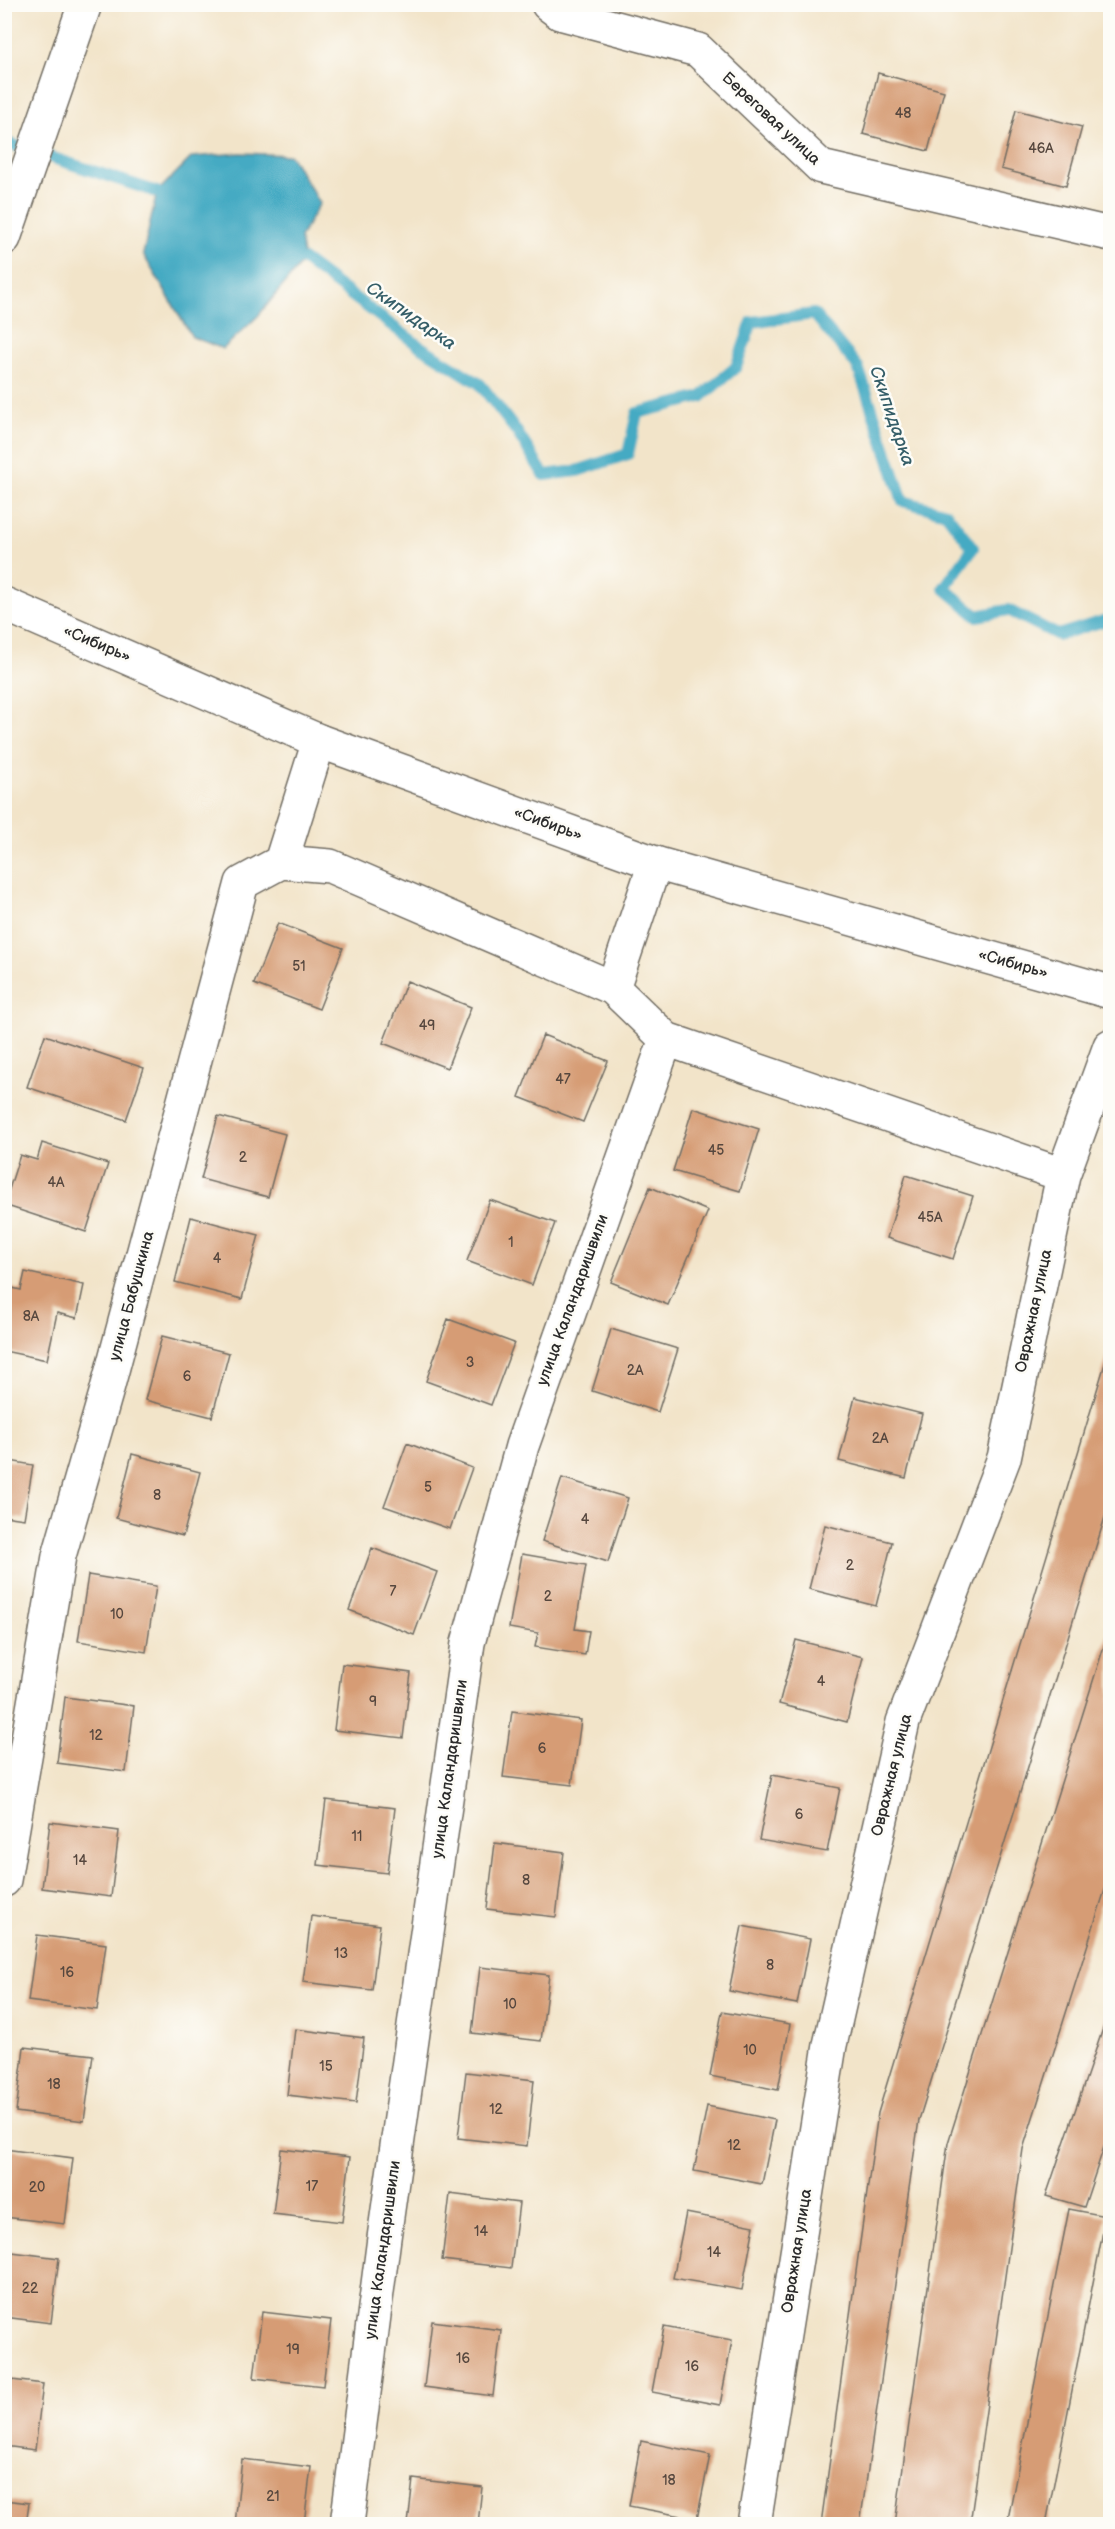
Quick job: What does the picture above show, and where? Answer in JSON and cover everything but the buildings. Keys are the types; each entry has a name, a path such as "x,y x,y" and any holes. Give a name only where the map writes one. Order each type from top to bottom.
{"street":[{"path":"4,238 85,4"},
{"name":"Береговая улица","path":"548,4 560,13 698,50 821,167 1110,234"},
{"name":"«Сибирь»","path":"4,604 319,741 655,863 1110,992"},
{"path":"319,741 281,862 330,866 613,988 666,1039 1063,1175"},
{"name":"улица Бабушкина","path":"4,1881 59,1556 109,1382 242,883 281,862"},
{"path":"613,988 655,863"},
{"name":"улица Каландаришвили","path":"347,2524 384,2238 468,1643 522,1446 666,1039"},
{"name":"Овражная улица","path":"754,2524 830,2045 900,1734 1004,1458 1063,1175 1110,1046"}],"water":[{"path":"240,153 290,155 320,203 300,238 304,260 258,316 223,349 192,337 143,254 157,192 192,157"}],"waterway":[{"name":"Скипидарка","path":"4,142 157,192"},
{"name":"Скипидарка","path":"304,260 418,345 480,384 517,432 544,475 577,471 628,454 637,413 701,397 736,367 752,322 814,314 858,367 903,501 946,513 973,548 944,588 977,616 1008,610 1058,635 1110,619"}]}
